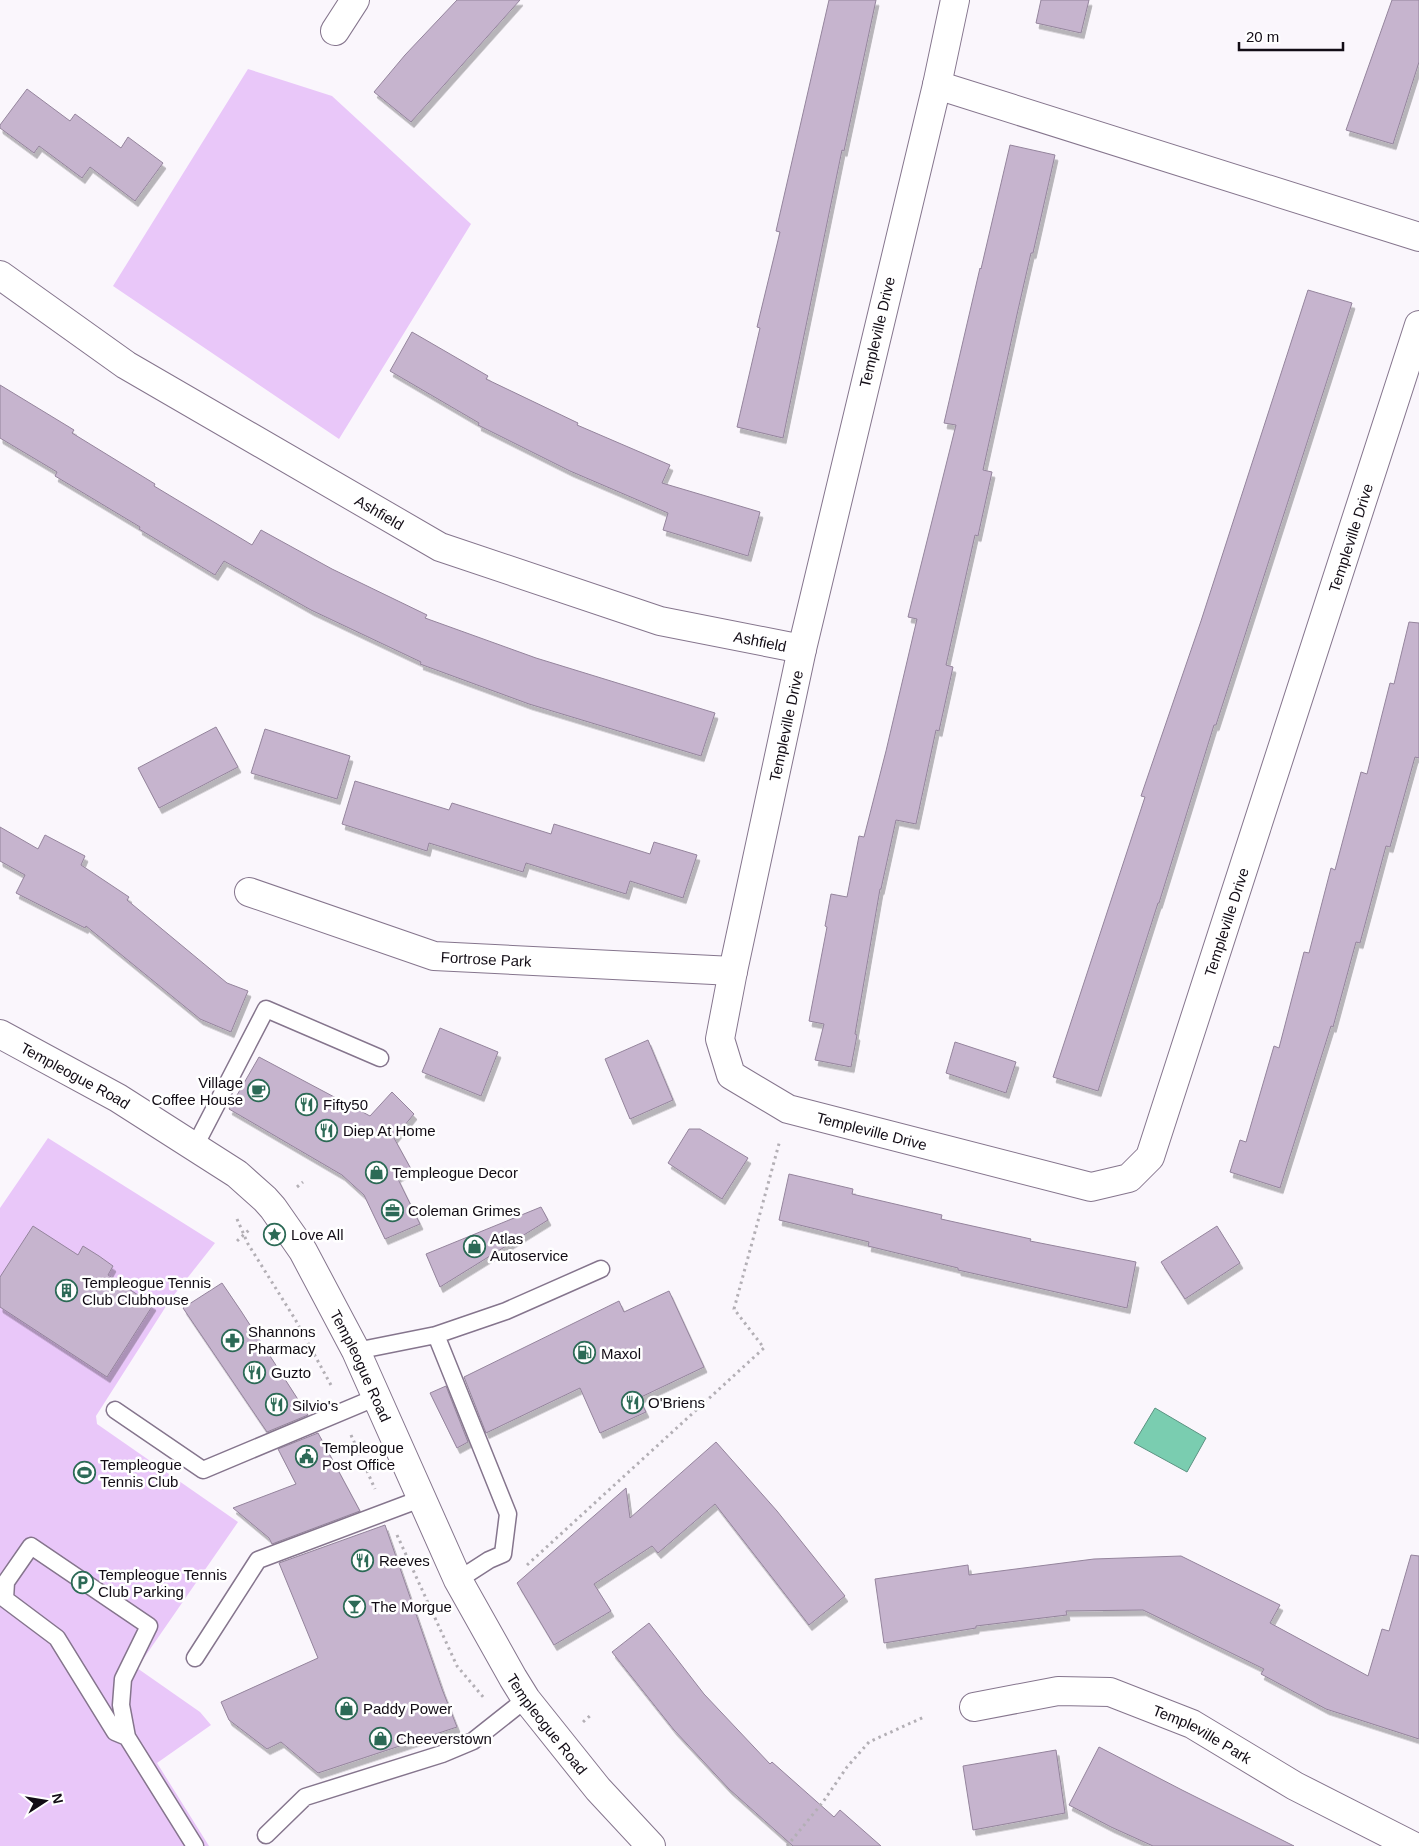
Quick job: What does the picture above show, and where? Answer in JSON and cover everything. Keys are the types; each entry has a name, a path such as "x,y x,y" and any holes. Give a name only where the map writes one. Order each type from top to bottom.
{"street":[{"path":"335,31 355,0"},
{"name":"Templeville Drive","path":"955,0 937,85 802,649 733,971 720,1039 731,1075 788,1108 1092,1186 1129,1178 1150,1157 1419,324"},
{"path":"937,85 1419,237"},
{"name":"Ashfield","path":"0,275 126,365 440,547 660,621 802,649"},
{"name":"Fortrose Park","path":"249,892 434,956 733,971"},
{"name":"Templeogue Road","path":"0,1034 118,1098 237,1174 273,1208 303,1251 356,1351 458,1580 510,1674 526,1699 598,1789 651,1846"},
{"name":"Templeville Park","path":"974,1707 1058,1691 1110,1692 1192,1724 1295,1786 1413,1846"}],"lane":[{"path":"194,1148 266,1009 380,1058"},
{"path":"356,1351 436,1335 506,1311 601,1269"},
{"path":"436,1335 508,1514 503,1554 489,1560 458,1580"},
{"path":"115,1410 203,1470 377,1397"},
{"path":"195,1658 258,1560 423,1498"},
{"path":"127,1737 115,1732 57,1638 5,1599 6,1582 31,1546 149,1626 123,1680 121,1706 127,1737 195,1846"},
{"path":"266,1835 306,1797 442,1754 473,1741 526,1699"}],"path":[{"path":"526,1567 764,1348 734,1309 780,1139"},
{"path":"237,1241 254,1225"},
{"path":"244,1235 334,1390 386,1513 457,1666 486,1700"},
{"path":"787,1846 823,1802 847,1767 869,1742 924,1717"}],"shaded area":[{"path":"248,69 332,96 471,224 339,439 113,286"},
{"name":"Templeogue Tennis Club","path":"48,1138 215,1243 170,1300 96,1416 97,1424 238,1522 137,1668 200,1712 211,1725 157,1763 209,1846 0,1846 0,1208"},
{"path":"1155,1408 1206,1438 1187,1472 1134,1443"}],"building":[{"path":"457,0 520,0 411,122 374,92 405,55"},
{"path":"829,0 876,0 844,151 842,150 783,438 737,427 760,328 757,327 780,232 776,231"},
{"path":"1041,0 1089,0 1081,33 1036,23"},
{"path":"1392,0 1419,0 1419,62 1393,144 1346,130"},
{"path":"27,89 70,121 75,114 121,148 128,137 163,163 135,201 90,167 82,178 39,146 34,153 0,128 0,125"},
{"path":"1010,145 1055,155 1033,253 1031,253 983,470 992,472 978,536 975,535 946,665 953,667 939,731 936,730 916,824 896,820 880,889 851,1067 815,1060 824,1024 809,1021 827,927 825,926 831,894 847,897 859,836 864,837 886,751 917,619 908,617 956,425 944,423"},
{"path":"1308,290 1352,303 1216,725 1214,725 1098,1091 1053,1077 1145,797 1141,796 1201,621"},
{"path":"412,332 488,376 486,379 578,423 577,425 670,465 662,483 760,512 748,556 663,530 668,513 570,471 478,425 479,423 390,371"},
{"path":"0,385 74,430 72,433 155,484 154,486 252,545 261,530 332,569 427,615 425,618 536,658 715,713 701,756 529,704 420,664 421,662 311,610 224,561 215,575 55,476 57,472 0,438"},
{"path":"1409,622 1419,623 1419,758 1415,757 1390,847 1386,846 1360,943 1356,942 1333,1027 1331,1026 1280,1188 1230,1172 1240,1140 1246,1142 1274,1046 1279,1048 1304,952 1309,953 1331,868 1335,870 1361,772 1367,774 1390,683 1394,684"},
{"path":"216,727 238,767 159,808 138,768"},
{"path":"265,729 350,756 337,799 251,773"},
{"path":"355,781 449,810 452,803 551,834 554,824 650,854 654,842 697,855 683,898 630,881 626,894 526,863 523,872 429,843 427,851 342,824"},
{"path":"0,827 38,849 45,835 85,856 81,865 129,897 127,900 227,983 248,991 231,1032 200,1019 86,926 85,928 16,893 25,875 0,861"},
{"path":"440,1028 498,1052 481,1096 422,1072"},
{"path":"648,1040 673,1100 630,1119 605,1059"},
{"path":"955,1042 1016,1062 1006,1093 946,1073"},
{"path":"259,1057 370,1116 392,1092 414,1114 394,1138 411,1169 397,1177 420,1224 385,1239 364,1195 342,1175 229,1109"},
{"path":"689,1129 700,1129 748,1158 722,1199 668,1163"},
{"path":"789,1174 853,1189 852,1194 942,1215 941,1219 1031,1239 1030,1241 1136,1262 1127,1308 958,1270 958,1268 868,1246 869,1242 779,1220"},
{"name":"Atlas Autoservice","path":"541,1207 548,1220 440,1287 426,1254"},
{"name":"Templeogue Tennis Club Clubhouse","path":"33,1226 78,1255 83,1246 99,1256 113,1266 108,1275 153,1305 107,1377 0,1307 0,1277"},
{"path":"1217,1226 1240,1263 1185,1299 1161,1262"},
{"path":"222,1283 308,1415 267,1432 183,1308"},
{"path":"669,1291 704,1367 639,1398 646,1412 600,1433 580,1388 486,1433 464,1377 619,1301 624,1312"},
{"path":"446,1386 468,1442 457,1448 430,1393"},
{"path":"318,1433 360,1511 272,1544 269,1538 233,1508 296,1484 278,1449"},
{"path":"716,1442 777,1511 845,1596 809,1625 715,1504 658,1553 652,1546 594,1584 611,1611 554,1645 517,1583 626,1488 630,1518"},
{"name":"The Morgue","path":"385,1525 457,1727 318,1773 281,1742 267,1749 229,1720 221,1702 318,1658 279,1563"},
{"path":"1411,1555 1419,1556 1419,1739 1326,1709 1261,1674 1264,1669 1143,1610 1066,1611 1067,1615 976,1626 976,1628 884,1643 875,1579 968,1565 969,1575 1094,1559 1181,1556 1280,1605 1270,1623 1368,1676 1382,1629 1389,1631"},
{"path":"649,1623 704,1694 770,1764 772,1762 834,1817 840,1810 881,1846 793,1846 729,1789 674,1730 612,1652"},
{"path":"1099,1747 1294,1846 1153,1846 1111,1827 1069,1805"},
{"path":"1056,1750 1065,1813 973,1830 963,1766"}],"place":[{"name":"Village Coffee House","path":"259,1091"},
{"name":"Fifty50","path":"307,1104"},
{"name":"Diep At Home","path":"327,1130"},
{"name":"Templeogue Decor","path":"376,1172"},
{"name":"Coleman Grimes","path":"392,1210"},
{"name":"Love All","path":"275,1234"},
{"name":"Atlas Autoservice","path":"474,1247"},
{"name":"Templeogue Tennis Club Clubhouse","path":"66,1291"},
{"name":"Shannons Pharmacy","path":"232,1340"},
{"name":"Maxol","path":"585,1353"},
{"name":"Guzto","path":"255,1372"},
{"name":"O'Briens","path":"632,1402"},
{"name":"Silvio's","path":"276,1405"},
{"name":"Templeogue Post Office","path":"306,1456"},
{"name":"Templeogue Tennis Club","path":"84,1473"},
{"name":"Reeves","path":"363,1560"},
{"name":"Templeogue Tennis Club Parking","path":"82,1583"},
{"name":"The Morgue","path":"355,1606"},
{"name":"Paddy Power","path":"347,1708"},
{"name":"Cheeverstown","path":"380,1738"}]}
